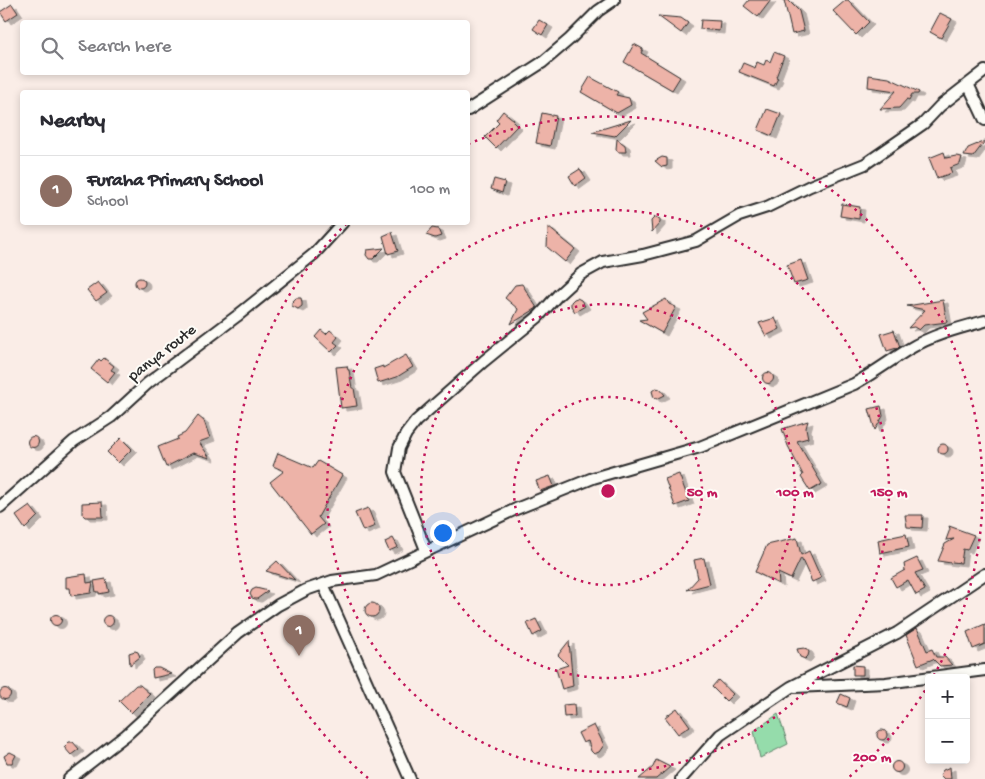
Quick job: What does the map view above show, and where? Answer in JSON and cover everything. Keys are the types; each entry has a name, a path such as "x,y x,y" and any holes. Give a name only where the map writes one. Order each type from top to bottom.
{"street":[{"path":"470,109 543,62 598,11 614,0"},
{"path":"426,550 395,472 399,448 406,434 416,421 484,361 538,317 558,294 581,274 603,262 644,255 696,241 739,216 767,207 810,186 865,164 923,124 940,106 985,71"},
{"path":"968,84 985,120"},
{"name":"panya route","path":"0,507 74,441 111,417 148,383 237,316 314,254 341,225"},
{"path":"69,779 126,735 200,665 238,633 306,590 332,581 376,575 516,509 593,478 700,447 854,384 876,372 910,348 950,330 985,321"},
{"path":"681,779 720,735 791,687 897,633 985,574"},
{"path":"322,584 410,779"},
{"path":"791,687 886,683 985,670"}],"green space":[{"path":"778,714 788,744 760,758 754,731"}],"building":[{"path":"749,0 771,0 758,17 744,6"},
{"path":"784,0 788,0 799,11 804,31 792,34"},
{"path":"846,0 869,22 856,35 833,11"},
{"path":"12,4 18,13 6,21 0,12"},
{"path":"940,13 952,19 941,38 930,32"},
{"path":"658,16 681,18 688,23 681,33"},
{"path":"539,20 548,25 542,35 533,29"},
{"path":"701,20 720,21 719,31 700,29"},
{"path":"634,44 643,49 641,53 680,77 672,90 624,62"},
{"path":"774,52 784,56 774,86 739,72 743,63 755,68 757,62 764,65 766,60 770,62"},
{"path":"869,75 889,78 919,92 918,94 912,94 909,100 907,99 899,108 880,109 896,91 868,87"},
{"path":"590,77 618,92 616,95 629,98 631,105 617,113 581,92"},
{"path":"767,109 781,114 772,136 758,130"},
{"path":"503,111 514,120 513,122 517,126 496,148 485,137 499,123 496,120"},
{"path":"542,113 556,116 550,146 536,143"},
{"path":"631,120 615,136 592,132"},
{"path":"617,139 625,145 626,152 618,152 616,149"},
{"path":"985,141 973,157 964,156 968,148"},
{"path":"944,152 946,158 962,157 960,164 950,168 952,173 937,178 929,158"},
{"path":"662,157 667,158 667,166 662,167 655,161"},
{"path":"580,169 586,178 575,186 569,176"},
{"path":"494,179 505,182 502,193 491,189"},
{"path":"842,204 860,207 859,219 840,216"},
{"path":"655,217 660,219 660,223 652,232 651,221"},
{"path":"548,227 575,249 565,262 547,247"},
{"path":"432,228 438,229 441,236 435,238 426,235"},
{"path":"392,232 398,251 388,254 383,236"},
{"path":"384,248 373,259 369,259 366,255 367,250"},
{"path":"801,260 808,280 794,284 787,265"},
{"path":"138,278 142,278 145,283 144,287 138,288 135,285 135,281"},
{"path":"98,282 107,293 96,301 87,290"},
{"path":"522,284 537,308 511,324 518,309 505,298 515,285"},
{"path":"296,298 301,298 302,303 302,306 298,309 292,306 292,302"},
{"path":"577,298 585,306 575,312 571,302"},
{"path":"666,299 669,304 676,307 662,333 639,320 647,319 642,312"},
{"path":"943,300 947,322 924,325 919,330 914,327 908,328 925,310 907,306"},
{"path":"775,318 780,329 766,336 759,323"},
{"path":"321,330 326,334 330,330 338,337 334,342 338,345 331,352 315,337"},
{"path":"894,330 900,347 887,351 881,334"},
{"path":"406,355 413,367 397,377 378,383 374,369 383,366 383,368"},
{"path":"104,358 114,366 111,370 115,372 107,382 91,369 99,359 101,361"},
{"path":"347,366 357,406 341,408 336,367"},
{"path":"768,372 774,378 768,384 762,378"},
{"path":"656,388 660,389 665,395 657,399 654,398 652,391"},
{"path":"881,406 883,416 875,430 869,409"},
{"path":"198,416 204,421 210,438 199,442 210,458 193,453 166,467 158,447 178,439 177,437 185,433"},
{"path":"808,421 806,428 808,438 797,441 822,484 810,491 801,477 803,475 788,446 782,429"},
{"path":"31,437 35,437 38,442 37,446 31,447 28,444 28,440"},
{"path":"121,438 132,449 118,463 107,452"},
{"path":"941,444 945,444 948,449 947,453 941,454 938,451 938,447"},
{"path":"278,453 313,468 318,461 342,475 318,517 324,524 311,534 270,482 284,471 273,466"},
{"path":"679,474 689,501 675,506 665,479"},
{"path":"550,476 554,486 540,491 536,481"},
{"path":"102,502 103,517 85,517 82,514 82,503"},
{"path":"30,506 38,516 25,529 16,516"},
{"path":"368,508 375,526 363,531 355,513"},
{"path":"905,515 923,515 922,528 907,527"},
{"path":"949,526 974,535 967,550 963,549 961,563 938,561 945,544 954,539 946,540 950,529"},
{"path":"906,534 909,547 880,553 878,540"},
{"path":"393,538 398,547 389,551 385,542"},
{"path":"797,538 801,555 809,551 821,578 812,582 801,558 791,579 778,573 779,584 755,572 767,545"},
{"path":"704,558 710,584 687,590 698,578 694,560"},
{"path":"917,558 923,570 915,573 925,590 916,595 908,580 896,587 891,578 905,570 904,564"},
{"path":"277,561 295,580 266,571"},
{"path":"86,574 87,583 93,582 91,593 71,596 70,588 66,588 66,577"},
{"path":"106,579 109,592 99,594 99,592 96,592 94,581"},
{"path":"256,588 268,591 255,599 250,594"},
{"path":"372,603 377,605 379,610 377,615 372,617 367,615 365,610 367,605"},
{"path":"54,615 58,615 61,620 60,624 54,625 51,622 51,618"},
{"path":"106,616 110,616 113,621 112,625 106,626 103,623 103,619"},
{"path":"536,619 542,631 533,636 527,623"},
{"path":"985,624 985,644 973,649 967,632"},
{"path":"917,628 927,651 932,649 936,657 945,657 952,665 940,666 933,659 918,665 906,635"},
{"path":"569,641 573,686 562,689 556,669 568,665 558,655"},
{"path":"804,648 809,652 805,659 800,657 797,649"},
{"path":"138,652 140,657 130,665 129,653"},
{"path":"853,665 863,666 863,675 853,675"},
{"path":"159,668 171,674 153,678 152,670"},
{"path":"718,680 733,694 726,701 712,687"},
{"path":"136,685 140,685 150,694 131,713 119,701"},
{"path":"3,689 7,689 10,694 9,698 3,699 0,696 0,692"},
{"path":"841,694 850,698 847,707 837,703"},
{"path":"574,704 575,716 564,717 563,705"},
{"path":"677,708 690,726 678,734 665,717"},
{"path":"594,725 604,745 599,752 594,754 588,741 583,743 578,733"},
{"path":"880,730 884,730 887,735 886,739 880,740 877,737 877,733"},
{"path":"69,742 73,742 79,749 71,755 64,747"},
{"path":"10,752 16,755 12,763 7,763 4,756"},
{"path":"656,760 670,767 656,779 639,779 653,767"},
{"path":"897,761 903,767 897,773 891,767"},
{"path":"950,767 951,779 944,779 940,775 943,770"}],"place":[{"name":"Furaha Primary School","path":"299,656"}]}
